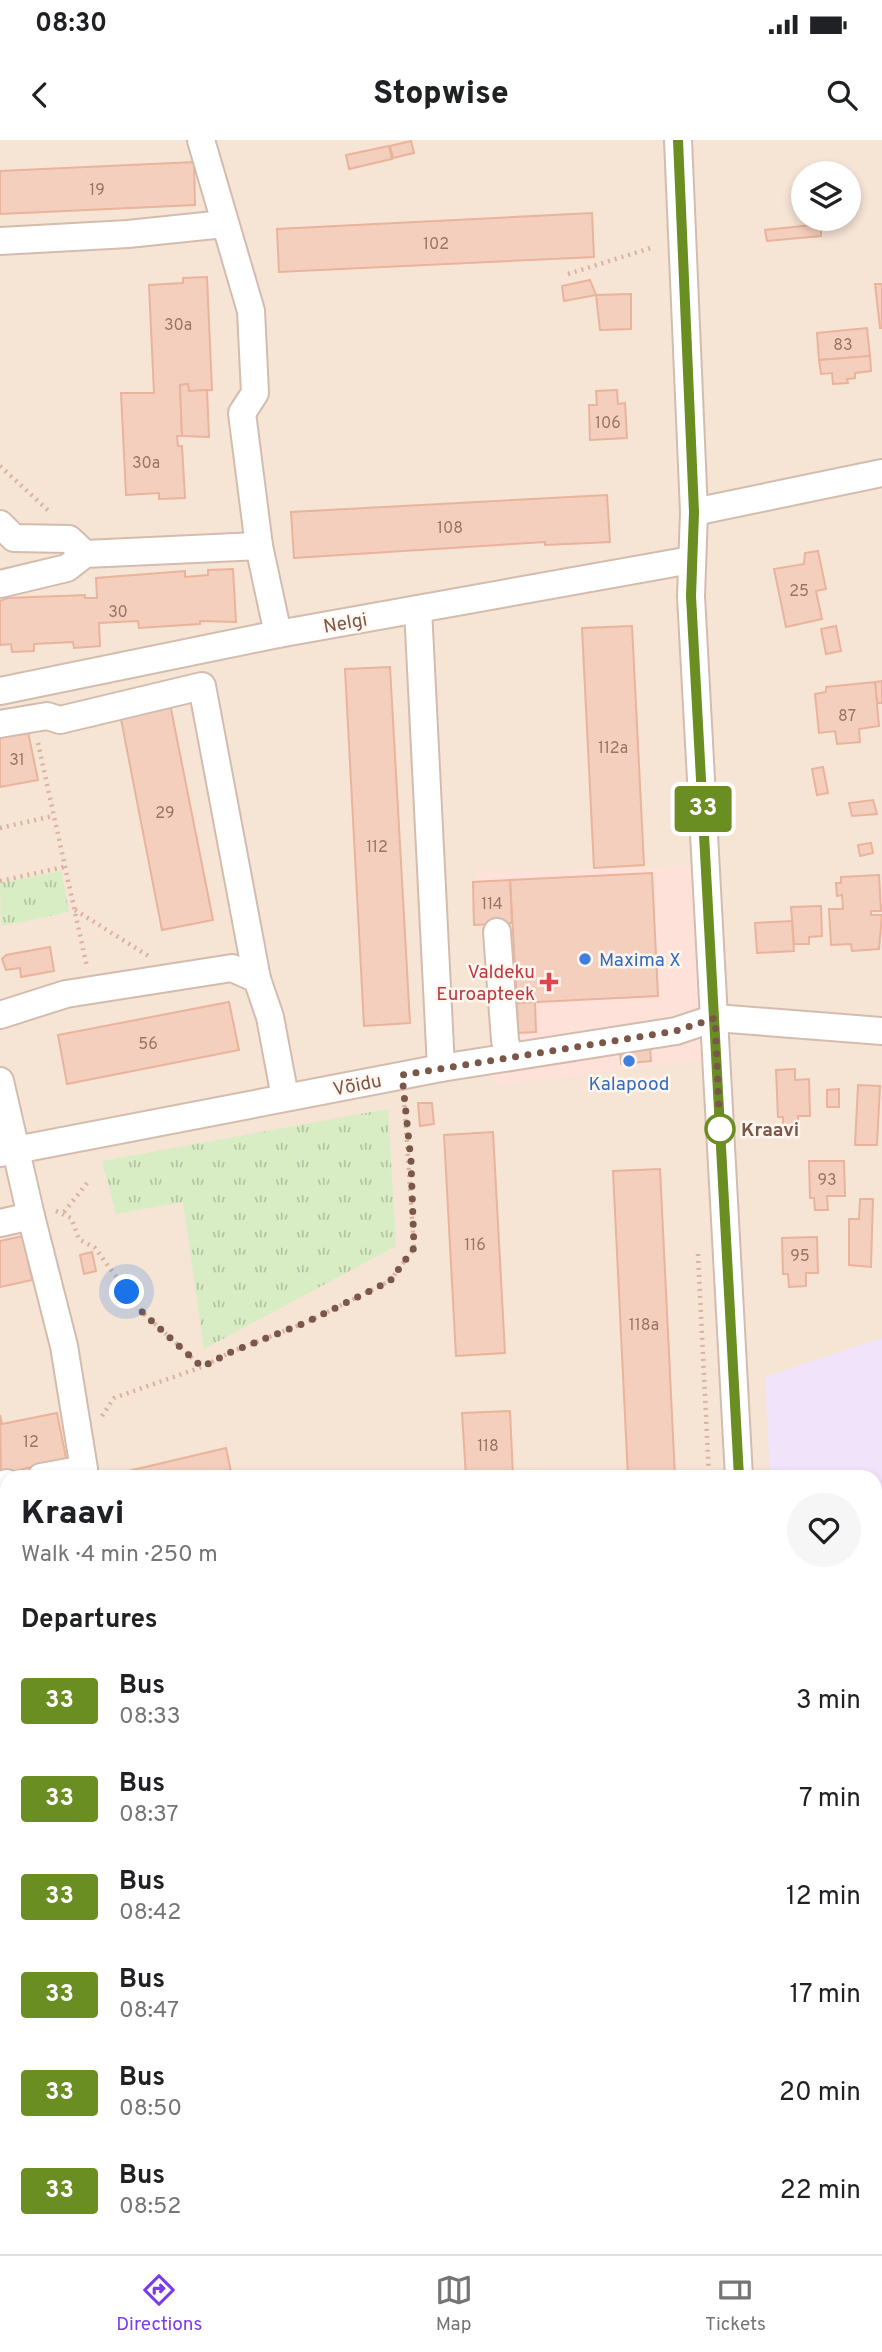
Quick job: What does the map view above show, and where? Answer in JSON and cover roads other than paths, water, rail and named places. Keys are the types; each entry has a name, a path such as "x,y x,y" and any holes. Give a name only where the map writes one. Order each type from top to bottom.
{"street":[{"path":"201,140 251,311 255,393 242,413 260,546 278,634"},
{"path":"678,140 694,512 691,560 739,1470"},
{"path":"0,241 128,234 224,224"},
{"path":"694,512 882,473"},
{"path":"0,524 14,538 77,547 260,546"},
{"path":"0,584 67,568 77,547"},
{"name":"Nelgi","path":"0,691 278,634 691,560"},
{"path":"418,609 441,1068"},
{"path":"0,724 47,716 60,720 202,686 257,979 270,1017 285,1097"},
{"path":"497,932 505,1040 509,1057"},
{"path":"0,1015 66,993 232,968 257,979"},
{"name":"Võidu","path":"7,1151 441,1068 676,1031 715,1018 882,1031"},
{"path":"0,1082 7,1151 31,1216 64,1346 84,1469 79,1470"},
{"path":"0,1223 31,1216"}],"place":[{"name":"Maxima X","path":"585,959"},
{"name":"Valdeku Euroapteek","path":"549,982"},
{"name":"Kalapood","path":"629,1061"},
{"name":"Kraavi","path":"720,1129"}]}
